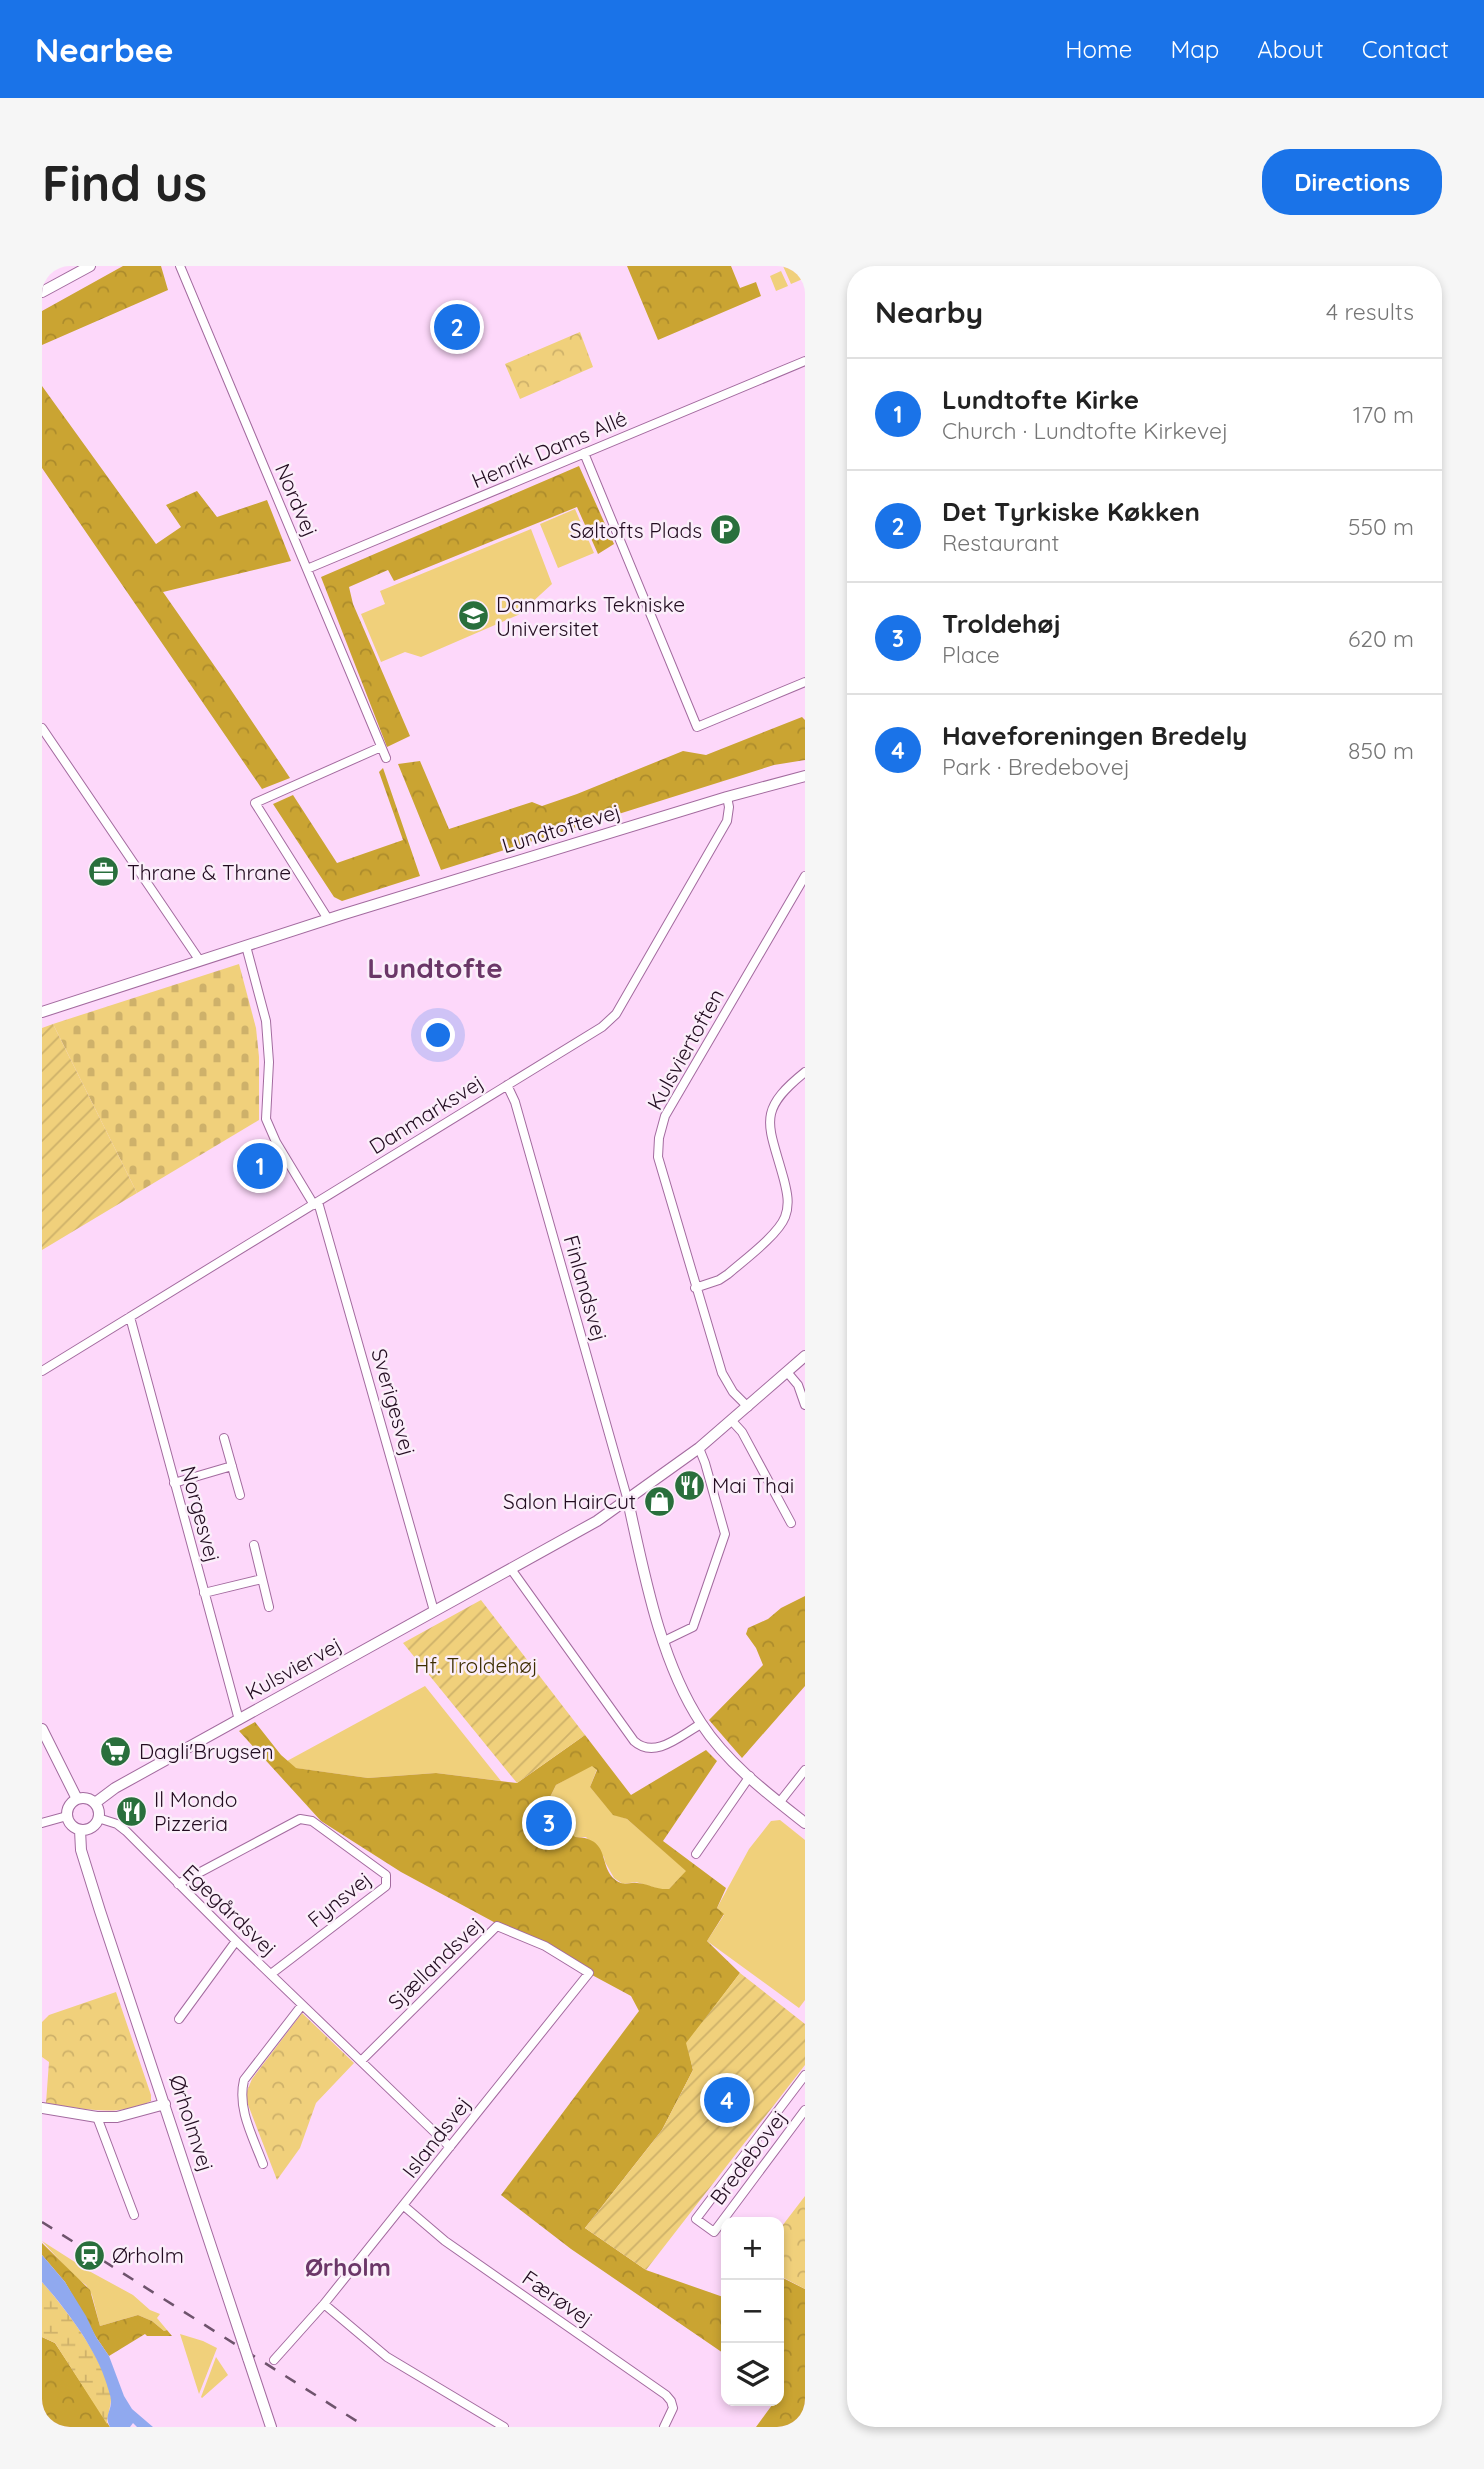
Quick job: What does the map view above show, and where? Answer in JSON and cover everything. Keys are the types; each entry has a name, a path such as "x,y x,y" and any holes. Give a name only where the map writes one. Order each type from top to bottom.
{"street":[{"path":"42,292 90,266"},
{"name":"Nordvej","path":"180,266 386,758"},
{"name":"Henrik Dams Allé","path":"307,569 805,361"},
{"path":"584,453 698,727 805,682"},
{"path":"42,728 164,904 200,961"},
{"path":"328,919 255,803 382,747"},
{"name":"Lundtoftevej","path":"42,1012 328,919 727,797 805,776"},
{"name":"Danmarksvej","path":"42,1371 602,1027 616,1014 727,821 727,797"},
{"name":"Kulsviertoften","path":"748,1407 733,1392 722,1373 658,1157 659,1138 665,1116 805,876"},
{"name":"Sverigesvej","path":"246,946 266,1021 269,1062 266,1119 276,1142 316,1203 434,1611"},
{"path":"695,1287 719,1280 728,1274 777,1229 784,1219 788,1195 769,1126 774,1102 782,1090 805,1072"},
{"name":"Finlandsvej","path":"507,1085 515,1102 628,1501"},
{"name":"Norgesvej","path":"130,1317 239,1720"},
{"name":"Kulsviervej","path":"95,1803 115,1788 597,1521 699,1448 805,1356"},
{"path":"787,1373 798,1385 805,1405"},
{"path":"732,1421 790,1523"},
{"path":"224,1438 240,1495"},
{"path":"664,1641 693,1627 725,1534 699,1448"},
{"path":"174,1483 232,1466"},
{"path":"628,1501 641,1560 671,1667 681,1690 701,1724 717,1744 779,1803 805,1823"},
{"path":"254,1545 269,1607"},
{"path":"511,1569 641,1747 656,1749 701,1724"},
{"path":"204,1593 262,1579"},
{"path":"42,1730 77,1799"},
{"path":"779,1803 805,1770"},
{"path":"696,1854 750,1776"},
{"path":"83,1798 95,1803 99,1818 92,1828 80,1830 71,1825 67,1816 69,1806 77,1799 83,1798"},
{"path":"42,1823 67,1816"},
{"name":"Egegårdsvej","path":"99,1818 126,1830 236,1941 450,2147"},
{"name":"Fynsvej","path":"178,1884 300,1819 312,1821 386,1875 386,1886 271,1974"},
{"name":"Ørholmvej","path":"80,1830 81,1850 91,1884 271,2427"},
{"name":"Sjællandsvej","path":"361,2061 497,1926 545,1946"},
{"path":"179,2019 236,1941"},
{"name":"Islandsvej","path":"274,2360 404,2206 589,1973 545,1946"},
{"path":"263,2164 242,2106 244,2080 302,2005"},
{"name":"Bredebovej","path":"805,2075 696,2219 714,2232 805,2110"},
{"path":"42,2108 97,2117 117,2117 166,2104"},
{"path":"97,2117 134,2215"},
{"name":"Færøvej","path":"404,2206 445,2241 666,2395 673,2408 664,2427"},
{"path":"324,2304 387,2357 504,2427"}],"green space":[{"path":"123,266 161,266 168,290 42,345 42,311"},
{"path":"627,266 731,266 740,288 756,282 761,296 658,340"},
{"path":"783,266 805,266 805,278 791,284"},
{"path":"781,271 788,286 776,291 770,276"},
{"path":"580,332 593,367 520,399 505,364"},
{"path":"42,386 156,544 181,527 166,505 197,491 217,517 267,500 291,561 163,592 290,778 262,789 42,468"},
{"path":"579,466 614,544 598,554 577,507 394,581 388,570 349,587 353,604 410,736 387,747 321,577"},
{"path":"575,509 594,553 558,568 540,524"},
{"path":"531,529 552,584 518,615 421,657 405,652 381,662 361,614 385,604 380,591"},
{"path":"802,717 805,720 805,760 774,765 441,870 398,764 420,761 449,829 532,802 542,806 683,751 706,755"},
{"path":"383,768 420,876 342,901 334,897 273,804 293,795 337,863 403,840 379,772"},
{"path":"239,964 256,1028 259,1120 137,1193 53,1024"},
{"path":"53,1024 137,1193 42,1250 42,1028"},
{"path":"805,1596 805,1686 742,1758 709,1720 763,1665 746,1634 748,1628"},
{"name":"Hf. Troldehøj","path":"481,1600 585,1735 517,1783 403,1643"},
{"path":"425,1686 501,1781 436,1773 368,1778 295,1768 287,1761"},
{"path":"255,1722 281,1755 296,1768 368,1778 436,1773 517,1783 585,1735 631,1795 706,1750 717,1761 663,1841 726,1888 717,1908 724,1914 707,1941 740,1973 687,2043 693,2070 662,2130 585,2228 646,2270 721,2296 721,2352 571,2249 501,2195 639,2011 631,1996 401,1872 321,1821 239,1731","holes":["592,1766 597,1770 590,1787 613,1815 627,1819 686,1871 669,1889 637,1883 623,1884 608,1871 595,1843 575,1837 571,1833 573,1822 570,1812 563,1806 552,1804 550,1797 556,1785"]},
{"path":"592,1765 597,1769 590,1787 613,1814 627,1819 687,1871 669,1889 636,1882 623,1884 614,1878 604,1857 586,1837 574,1837 571,1833 573,1822 570,1812 563,1806 552,1804 550,1797 556,1785"},
{"path":"780,1820 805,1840 805,2000 799,2008 707,1941 724,1915 717,1908 749,1849 771,1821"},
{"path":"740,1973 805,2024 805,2065 646,2270 585,2228 662,2130 693,2070 686,2043"},
{"path":"116,1992 151,2101 126,2109 112,2110 46,2103 49,2062 42,2057 42,2022 49,2015"},
{"path":"302,2013 354,2063 316,2103 300,2148 277,2180 247,2102 247,2091 252,2079"},
{"path":"805,2196 805,2289 784,2278 784,2223"},
{"path":"42,2241 160,2314 157,2318 167,2330 164,2331 152,2321 138,2315 100,2326 92,2295 86,2285 74,2276"},
{"path":"42,2243 90,2290 100,2326 138,2315 152,2321 164,2331 167,2330 172,2336 145,2334 109,2356 65,2282 42,2255"},
{"path":"784,2278 805,2289 805,2427 756,2427 771,2406 784,2406"},
{"path":"42,2282 73,2321 102,2369 111,2398 107,2424 55,2343 42,2337"},
{"path":"180,2334 217,2348 199,2394"},
{"path":"42,2337 55,2343 110,2427 42,2427"},
{"path":"216,2357 228,2375 202,2398 201,2397"}],"water":[{"path":"42,2255 65,2282 86,2316 109,2356 124,2396 132,2409 153,2427 137,2427 133,2423 130,2427 110,2427 108,2417 111,2399 102,2372 80,2330 42,2282"}],"railway":[{"path":"42,2222 366,2427"}],"place":[{"name":"Det Tyrkiske Køkken","path":"457,327"},
{"name":"Søltofts Plads","path":"725,530"},
{"name":"Danmarks Tekniske Universitet","path":"473,616"},
{"name":"Thrane & Thrane","path":"104,872"},
{"name":"Lundtofte Kirke","path":"260,1166"},
{"name":"Mai Thai","path":"689,1485"},
{"name":"Salon HairCut","path":"659,1501"},
{"name":"Dagli'Brugsen","path":"116,1751"},
{"name":"Il Mondo Pizzeria","path":"131,1811"},
{"name":"Troldehøj","path":"549,1823"},
{"name":"Haveforeningen Bredely","path":"727,2100"},
{"name":"Ørholm","path":"89,2255"}],"district":[{"name":"Lundtofte","path":"435,967"},
{"name":"Ørholm","path":"348,2267"}]}
